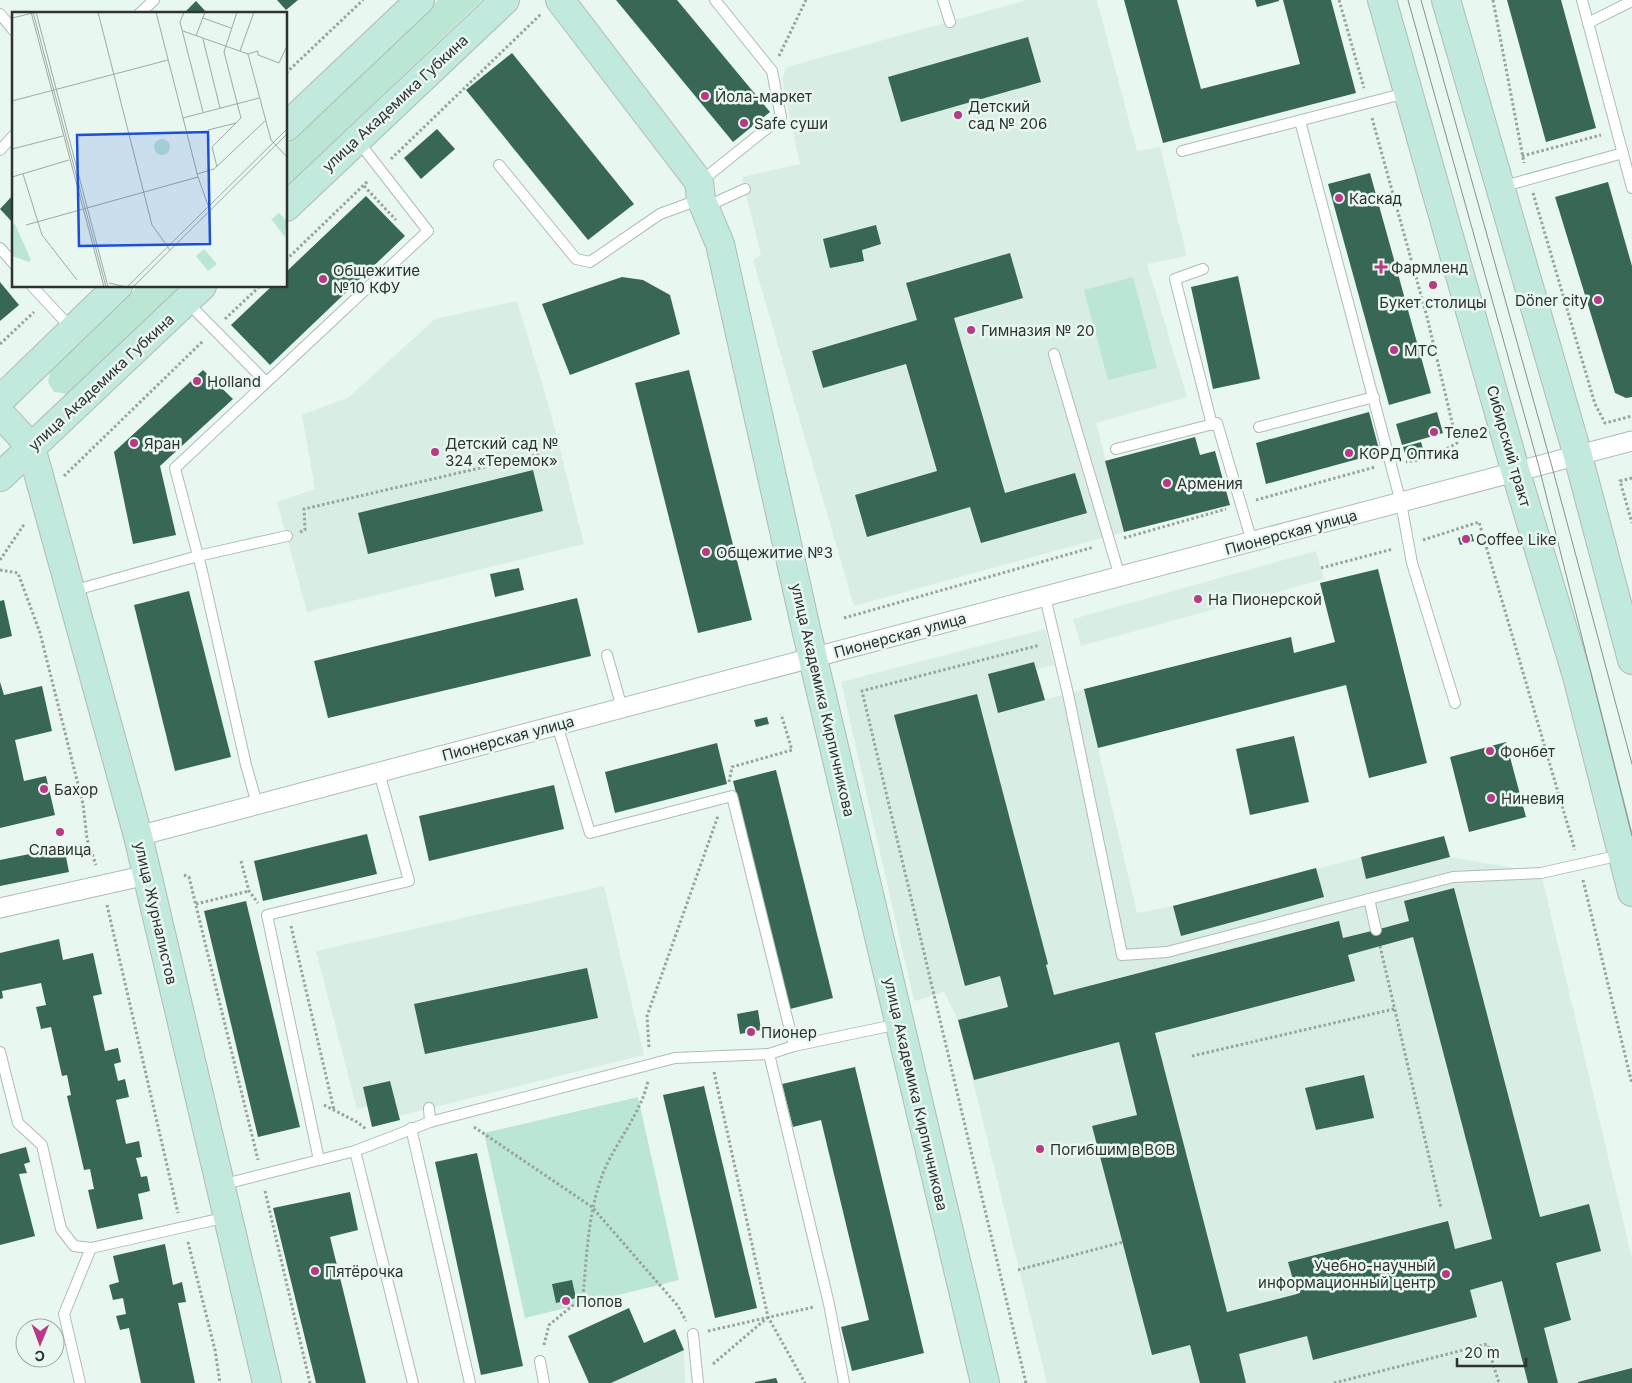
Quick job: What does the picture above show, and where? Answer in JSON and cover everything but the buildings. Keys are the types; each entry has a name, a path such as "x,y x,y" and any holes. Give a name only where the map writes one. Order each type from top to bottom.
{"street":[{"path":"288,125 420,0"},
{"name":"улица Академика Губкина","path":"288,205 505,0"},
{"name":"Сибирский тракт","path":"1382,0 1516,473 1576,676 1632,892"},
{"path":"1446,0 1578,456 1632,660"},
{"name":"улица Академика Кирпичникова","path":"551,6 702,196 720,244 813,658 985,1383"},
{"path":"0,400 116,288"},
{"name":"улица Академика Губкина","path":"0,477 194,294"},
{"path":"0,412 31,448"},
{"name":"Пионерская улица","path":"138,836 1632,441"},
{"name":"улица Журналистов","path":"31,448 138,836 267,1383"},
{"path":"0,908 147,875"}],"lane":[{"path":"141,12 154,0"},
{"path":"702,196 781,117 772,71 715,0"},
{"path":"943,0 950,22"},
{"path":"1582,0 1632,184"},
{"path":"1588,23 1632,1"},
{"path":"0,14 12,29"},
{"path":"1182,151 1408,92"},
{"path":"1300,121 1392,464 1412,563 1455,703"},
{"path":"0,150 12,137"},
{"path":"257,804 175,468 428,231 357,140"},
{"path":"1499,187 1623,154"},
{"path":"499,166 576,260 590,262 660,214 702,196 745,189"},
{"path":"0,248 12,262"},
{"path":"1203,269 1175,279 1212,425"},
{"path":"34,288 73,330"},
{"path":"194,294 214,330 266,382"},
{"path":"1054,354 1120,577"},
{"path":"1259,427 1374,397"},
{"path":"1116,449 1217,423 1252,542"},
{"path":"71,591 198,556 287,536"},
{"path":"1045,597 1122,954 1167,952 1453,877 1541,873 1580,866 1623,855"},
{"path":"607,655 622,708"},
{"path":"557,725 590,833 732,796 794,1046"},
{"path":"319,1160 268,915 409,882 379,772"},
{"path":"1369,899 1376,930"},
{"path":"220,1185 356,1151 430,1122 651,1066 675,1058 769,1054 794,1046 900,1024"},
{"path":"0,1052 18,1123 42,1145 62,1229 74,1246 91,1248 228,1217"},
{"path":"769,1054 830,1304 844,1383"},
{"path":"429,1108 430,1122"},
{"path":"411,1128 470,1383"},
{"path":"356,1151 413,1383"},
{"path":"80,1383 64,1314 91,1248"},
{"path":"693,1334 698,1380"},
{"path":"540,1362 544,1383"}],"path":[{"path":"288,71 363,0"},
{"path":"772,71 806,0"},
{"path":"844,618 1372,467 1430,458 1457,443 1427,317 1339,0"},
{"path":"1493,0 1499,20 1522,156 1595,404 1605,423 1632,416"},
{"path":"288,258 551,6"},
{"path":"1522,156 1617,131"},
{"path":"364,186 417,242"},
{"path":"0,560 44,495 258,288"},
{"path":"0,344 46,301"},
{"path":"287,536 305,530 304,509 540,454"},
{"path":"1632,478 1620,481 1632,523"},
{"path":"1479,522 1580,866 1632,1084"},
{"path":"0,570 18,573 40,633 83,804 87,839 102,885 174,1200 194,1258 220,1383"},
{"path":"1026,1383 862,691 1055,642"},
{"path":"540,1362 549,1325 583,1297 592,1207 606,1167 644,1096 651,1066 647,1016 724,798 732,767 792,750 781,714"},
{"path":"241,861 249,891 268,915"},
{"path":"184,875 189,877 196,904 310,1383"},
{"path":"196,904 249,891"},
{"path":"287,911 334,1110"},
{"path":"1380,946 1441,1208"},
{"path":"1192,1056 1394,1009"},
{"path":"710,1057 768,1317 805,1383"},
{"path":"305,1096 357,1122 380,1141"},
{"path":"457,1115 592,1207 678,1306 693,1334 830,1304"},
{"path":"1018,1270 1123,1242"},
{"path":"698,1380 768,1317"},
{"path":"1334,1383 1487,1344 1499,1383"}],"shaded area":[{"name":"Гимназия № 20","path":"1027,0 1097,0 1137,151 1160,147 1187,256 1147,264 1187,397 1096,423 1124,532 854,606 753,260 761,255 742,177 800,164 782,79 787,67"},
{"name":"Детский сад № 324 «Теремок»","path":"517,301 550,410 584,544 307,612 277,502 315,489 302,415 349,397 435,319"},
{"name":"На Пионерской","path":"1316,551 1324,579 1081,646 1073,619"},
{"path":"1045,629 1054,665 1036,669 1034,662 988,674 998,713 1084,689 1137,913 1173,906 1444,836 1450,857 1541,873 1632,1258 1632,1383 1047,1383 958,1020 944,992 914,1001 841,682"},
{"path":"604,886 644,1055 399,1116 395,1100 357,1109 316,951"},
{"path":"684,1350 685,1383 611,1383"}],"green space":[{"path":"438,0 482,0 288,185 288,143"},
{"path":"1133,277 1157,368 1108,380 1084,290"},
{"path":"136,288 181,288 68,394 54,392 48,382 50,371"},
{"path":"638,1097 679,1280 525,1318 484,1133"}],"tram line":[{"path":"1408,0 1539,467 1632,836"},
{"path":"1421,0 1551,463 1632,764"}],"place":[{"name":"Йола-маркет","path":"705,96"},
{"name":"Детский сад № 206","path":"958,115"},
{"name":"Safe суши","path":"744,123"},
{"name":"Каскад","path":"1339,198"},
{"name":"Фармленд","path":"1381,267"},
{"name":"Общежитие №10 КФУ","path":"323,279"},
{"name":"Букет столицы","path":"1433,285"},
{"name":"Döner city","path":"1598,300"},
{"name":"Гимназия № 20","path":"971,330"},
{"name":"МТС","path":"1394,350"},
{"name":"Holland","path":"197,381"},
{"name":"Теле2","path":"1434,432"},
{"name":"Яран","path":"134,443"},
{"name":"Детский сад № 324 «Теремок»","path":"435,452"},
{"name":"КОРД Оптика","path":"1349,453"},
{"name":"Армения","path":"1167,483"},
{"name":"Coffee Like","path":"1466,539"},
{"name":"Общежитие №3","path":"706,552"},
{"name":"На Пионерской","path":"1198,599"},
{"name":"Фонбет","path":"1490,751"},
{"name":"Бахор","path":"44,789"},
{"name":"Ниневия","path":"1491,798"},
{"name":"Славица","path":"60,832"},
{"name":"Пионер","path":"751,1032"},
{"name":"Погибшим в ВОВ","path":"1040,1149"},
{"name":"Пятёрочка","path":"315,1271"},
{"name":"Учебно-научный информационный центр","path":"1446,1274"},
{"name":"Попов","path":"566,1301"}]}
